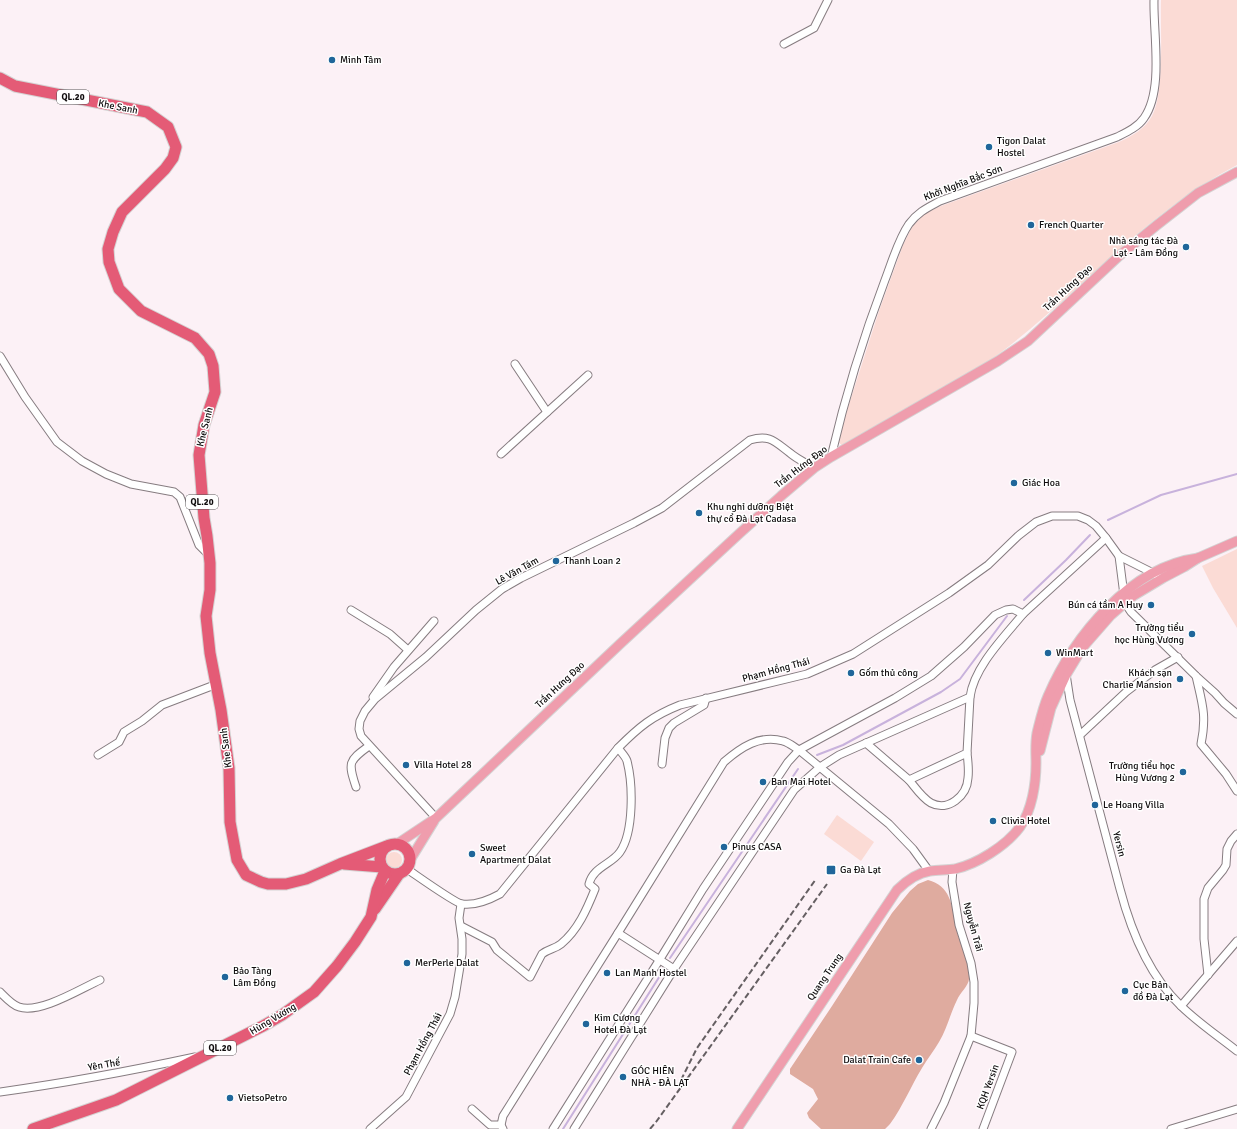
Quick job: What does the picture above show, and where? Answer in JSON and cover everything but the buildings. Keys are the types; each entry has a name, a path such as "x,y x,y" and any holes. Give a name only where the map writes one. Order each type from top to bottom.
{"highway":[{"name":"Khe Sanh","path":"0,78 15,86 147,112 168,127 176,147 173,158 165,169 122,212 112,232 108,249 109,262 119,289 135,306 141,311 195,338 209,354 213,366 215,392 204,425 198,455 209,555 210,590 206,616 210,653 229,768 230,822 237,860 246,875 268,884 286,884 306,879 340,864 392,845"},
{"path":"392,845 405,848 408,851 405,868"},
{"name":"QL.20","path":"392,845 381,853 381,863 384,869 394,874 405,868"},
{"name":"Khe Sanh","path":"340,864 384,869"},
{"name":"QL.20","path":"371,917 405,868"},
{"name":"Hùng Vương","path":"33,1129 116,1100 282,1015 314,992 337,966 371,917 384,869"}],"main road":[{"name":"Trần Hưng Đạo","path":"392,845 436,818 740,532 814,468 998,361 1028,341 1119,256 1163,220 1198,193 1237,172"},
{"name":"Yersin","path":"1066,675 1087,642 1124,598 1184,567 1198,558 1237,541"},
{"name":"Yersin","path":"1069,656 1075,646 1097,619 1153,573 1185,560 1198,558"},
{"path":"1036,764 1036,745 1043,709 1048,696 1069,656"},
{"path":"953,869 970,864 989,854 1006,842 1020,828 1030,805 1036,764 1051,708 1066,675"},
{"name":"Trần Hưng Đạo","path":"405,868 436,818"},
{"name":"Quang Trung","path":"737,1129 893,896 907,881 918,875 930,871 953,869"}],"street":[{"path":"784,44 814,28 828,0"},
{"name":"Khởi Nghĩa Bắc Sơn","path":"832,457 865,338 890,265 909,225 923,209 940,201 1117,137 1137,125 1144,118 1151,104 1155,77 1154,0"},
{"path":"0,356 25,397 57,442 82,461 106,474 131,484 174,492 180,497 199,545 209,555"},
{"path":"515,364 547,412"},
{"path":"501,454 588,375"},
{"name":"Lê Văn Tám","path":"436,818 361,736 359,729 360,721 365,711 375,698 426,657 476,610 502,589 520,578 662,508 750,440 761,437 773,440 791,454 814,468"},
{"name":"Phạm Hồng Thái","path":"370,1129 406,1097 450,1014 457,989 462,954 461,926 459,918 461,904 476,904 489,900 500,894 618,748 648,721 680,705 807,674 853,654 949,593 988,565 1018,536 1036,522 1052,516 1078,516 1088,520 1096,526 1119,556 1124,598"},
{"path":"866,743 909,780 930,802 939,806 949,804 959,798 965,790 968,779 967,753 970,697 977,675 988,658 1023,614 1106,538"},
{"path":"1119,556 1163,578"},
{"path":"1124,598 1131,612 1237,714"},
{"path":"553,1129 724,856 788,762 799,750 895,698 931,676 964,647 995,615 1006,610 1013,609 1023,614"},
{"path":"351,610 390,634 408,650"},
{"path":"365,711 386,677 434,621"},
{"name":"Yersin","path":"1069,656 1066,675 1070,700 1127,912 1139,944 1162,985 1180,1006 1237,1051"},
{"path":"1080,735 1126,692 1155,670 1178,657"},
{"path":"1196,676 1205,716 1201,744 1226,774 1237,791"},
{"path":"98,755 119,742 124,732 142,721 162,704 216,684"},
{"path":"574,1129 674,969 794,790 820,767 839,755 970,697"},
{"path":"662,764 665,738 669,728 674,723 704,705 706,698"},
{"path":"472,1109 490,1125 502,1127 503,1116 724,762 739,749 752,742 767,739 783,741 799,750 889,824 913,848 930,871"},
{"path":"356,787 350,770 351,762 369,746"},
{"path":"461,926 492,942 497,950 530,977 542,954 545,951 559,946 568,936 587,910 595,889 589,884 590,877 620,853 627,836 631,804 631,785 626,760 618,748"},
{"path":"909,780 967,753"},
{"path":"1208,975 1204,939 1204,899 1208,888 1226,865 1227,849 1237,834"},
{"path":"405,868 461,904"},
{"name":"Nguyễn Trãi","path":"930,1129 944,1103 971,1036 974,1003 974,982 971,962 959,925 952,882 953,869"},
{"path":"618,933 674,969"},
{"path":"1180,1006 1237,941"},
{"path":"0,992 18,1007 28,1009 37,1008 100,980"},
{"name":"KQH Yersin","path":"971,1036 1012,1052 983,1129"},
{"name":"Yên Thế","path":"0,1092 64,1083 210,1053"},
{"path":"1171,1129 1237,1110"}],"shaded area":[{"name":"French Quarter","path":"1161,0 1237,0 1237,165 1202,186 1137,234 1048,314 985,364 843,446 838,442 842,426 879,311 903,245 912,227 924,214 941,206 1119,142 1133,135 1146,125 1152,116 1159,92 1161,60"},
{"path":"1237,549 1237,628 1213,588 1202,566"},
{"path":"837,815 874,842 861,861 824,834"},
{"path":"391,852 397,852 402,857 400,866 397,868 391,868 386,863 386,857"},
{"path":"928,880 941,887 949,897 968,966 968,984 957,1000 939,1042 918,1075 895,1117 885,1129 821,1129 809,1118 807,1113 818,1099 813,1089 790,1074 790,1069 892,913 910,891 918,884"}],"waterway":[{"path":"1108,520 1161,495 1237,474"},
{"path":"1024,600 1090,535"},
{"path":"817,755 843,745 941,692 960,679 1007,616"},
{"path":"670,958 798,769"},
{"path":"563,1129 663,971"}],"railway":[{"path":"681,1080 697,1048 816,879"},
{"path":"650,1129 827,884"}],"place":[{"name":"Minh Tâm","path":"332,60"},
{"name":"Tigon Dalat Hostel","path":"989,147"},
{"name":"French Quarter","path":"1031,225"},
{"name":"Nhà sáng tác Đà Lạt - Lâm Đồng","path":"1186,247"},
{"name":"Giác Hoa","path":"1014,483"},
{"name":"Khu nghỉ dưỡng Biệt thự cổ Đà Lạt Cadasa","path":"699,513"},
{"name":"Thanh Loan 2","path":"556,561"},
{"name":"Bún cá tầm A Huy","path":"1151,605"},
{"name":"Trường tiểu học Hùng Vương","path":"1192,634"},
{"name":"WinMart","path":"1048,653"},
{"name":"Gốm thủ công","path":"851,673"},
{"name":"Khách sạn Charlie Mansion","path":"1180,679"},
{"name":"Villa Hotel 28","path":"406,765"},
{"name":"Trường tiểu học Hùng Vương 2","path":"1183,772"},
{"name":"Ban Mai Hotel","path":"763,782"},
{"name":"Le Hoang Villa","path":"1095,805"},
{"name":"Clivia Hotel","path":"993,821"},
{"name":"Pinus CASA","path":"724,847"},
{"name":"Sweet Apartment Dalat","path":"472,854"},
{"name":"Ga Đà Lạt","path":"831,870"},
{"name":"MerPerle Dalat","path":"407,963"},
{"name":"Lan Manh Hostel","path":"607,973"},
{"name":"Bảo Tàng Lâm Đồng","path":"225,977"},
{"name":"Cục Bản đồ Đà Lạt","path":"1125,991"},
{"name":"Kim Cương Hotel Đà Lạt","path":"586,1024"},
{"name":"Dalat Train Cafe","path":"919,1060"},
{"name":"GÓC HIÊN NHÀ - ĐÀ LẠT","path":"623,1077"},
{"name":"VietsoPetro","path":"230,1098"}]}
